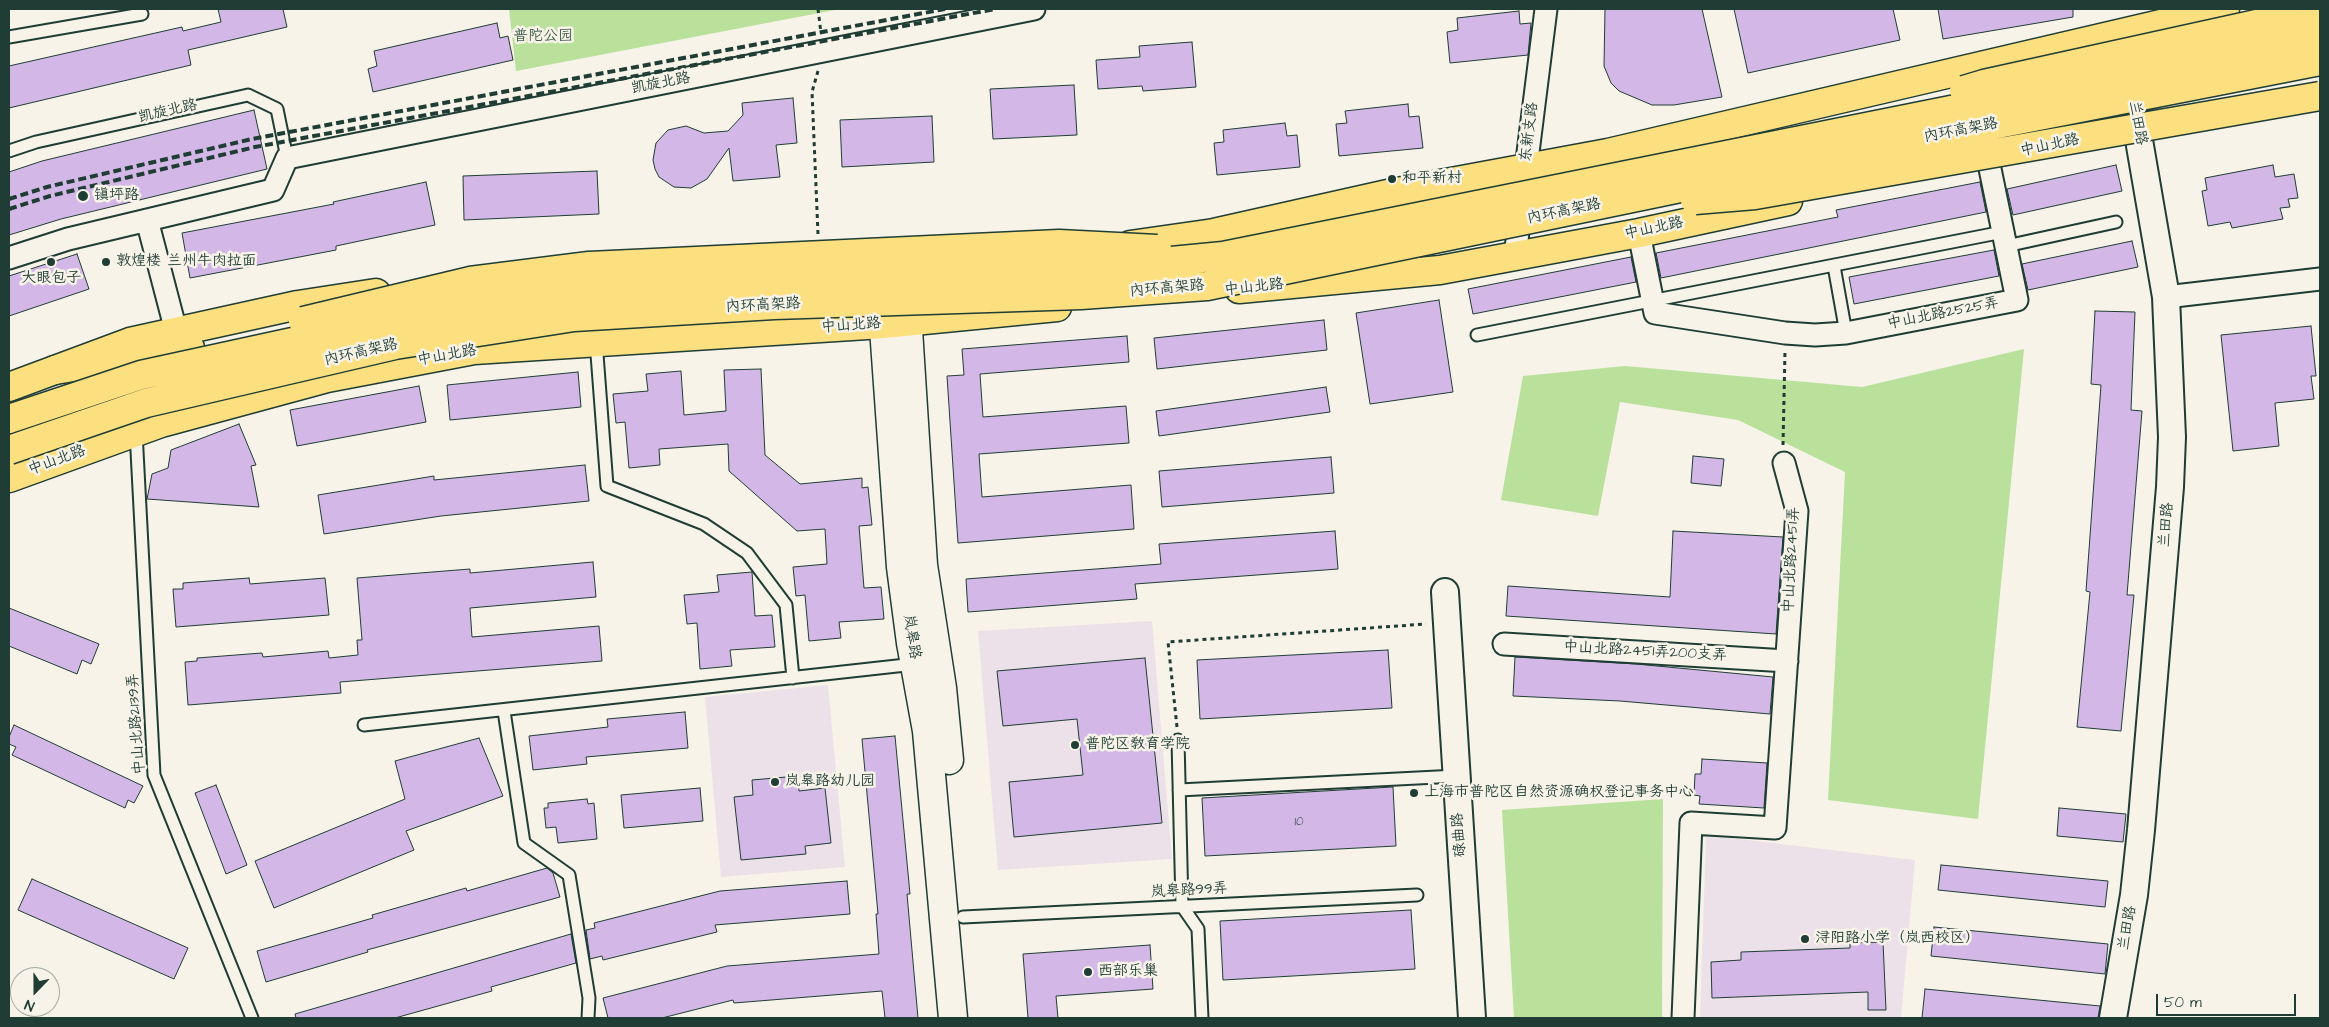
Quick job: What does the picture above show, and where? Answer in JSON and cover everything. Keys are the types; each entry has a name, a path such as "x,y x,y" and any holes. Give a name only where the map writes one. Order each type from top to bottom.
{"main road":[{"path":"183,340 298,304 421,286 695,265 819,258 1078,251 1150,243 1214,233 1397,192 1608,153 2225,9"},
{"path":"1820,136 1984,84 2320,10"},
{"name":"内环高架路","path":"9,419 141,375 394,320 564,293 760,281 1068,271 1223,256 2320,36"},
{"name":"内环高架路","path":"9,450 146,403 395,345 574,317 774,305 1081,295 1208,286 1854,152 2320,60"},
{"name":"中山北路","path":"9,478 161,423 327,378 474,350 895,323 1440,270 1639,233 2320,88"},
{"path":"1569,211 1755,195 2320,96"},
{"path":"9,387 55,370 183,340 470,281 589,266 1059,244 1154,248 1223,256"},
{"name":"岚皋路","path":"892,256 901,567 927,731 953,1018"},
{"name":"岚皋路","path":"895,323 923,565 942,688 972,1018"}],"street":[{"name":"凯旋北路","path":"287,158 1034,9"},
{"name":"东新支路","path":"1515,256 1546,9"},
{"name":"兰田路","path":"2113,1018 2134,895 2141,830 2170,487 2171,385 2166,297 2120,32"},
{"path":"9,258 68,240 273,190 287,158"},
{"name":"中山北路2525弄","path":"1785,333 1815,335 1846,333 2017,300 1988,159"},
{"path":"147,220 183,340"},
{"path":"1639,233 1655,313 1785,333"},
{"path":"2166,297 2320,279"},
{"name":"中山北路2451弄","path":"1683,1018 1691,822 1775,828 1797,511 1784,463"},
{"name":"碌曲路","path":"1445,592 1472,1018"},
{"name":"中山北路2451弄200支弄","path":"1504,644 1787,661"}],"lane":[{"path":"9,37 142,14"},
{"name":"凯旋北路","path":"9,151 36,142 248,94 277,109 287,158"},
{"path":"1477,335 1834,266 2116,222"},
{"path":"1834,266 1846,333"},
{"path":"596,341 607,486 704,524 747,553 786,605 793,678"},
{"name":"中山北路2139弄","path":"136,432 154,775 252,1018"},
{"path":"364,725 915,664"},
{"path":"504,710 524,844 569,875 589,998 588,1018"},
{"path":"1178,740 1182,906 1198,929 1202,1018"},
{"path":"1179,790 1457,776"},
{"name":"岚皋路99弄","path":"963,917 1417,895"}],"path":[{"path":"818,9 823,51 812,92 819,258"},
{"path":"1784,463 1782,446 1785,333"},
{"path":"1178,740 1168,642 1447,622"}],"shaded area":[{"name":"普陀区教育学院","path":"1152,621 1172,859 998,870 978,631"},
{"name":"岚皋路幼儿园","path":"828,685 845,867 721,877 705,697"},
{"name":"浔阳路小学（岚西校区）","path":"1706,835 1915,860 1901,1018 1700,1018"}],"green space":[{"name":"普陀公园","path":"509,9 840,9 516,71"},
{"path":"2024,349 1978,819 1828,800 1845,472 1738,420 1620,402 1598,516 1501,500 1523,376 1625,366 1862,387"},
{"path":"1663,799 1662,1018 1514,1018 1502,810"}],"building":[{"path":"218,9 283,9 287,27 188,50 191,65 9,108 9,66 182,27 183,31 221,22"},
{"path":"1605,9 1702,9 1722,97 1674,105 1652,105 1619,91 1611,83 1604,66"},
{"path":"1734,9 1893,9 1900,40 1748,73"},
{"path":"1938,9 2073,9 2073,17 1943,39"},
{"path":"1519,11 1520,24 1531,23 1528,55 1450,63 1447,32 1458,30 1457,18"},
{"path":"497,23 500,38 508,36 513,60 373,92 368,69 377,66 374,51"},
{"path":"1192,42 1196,87 1143,91 1142,86 1098,89 1096,60 1140,57 1139,46"},
{"path":"1074,85 1077,135 993,139 990,89"},
{"path":"793,98 797,143 776,145 780,177 733,181 729,148 707,179 691,188 674,187 659,177 653,160 656,143 668,130 686,126 704,133 728,131 743,115 742,103"},
{"path":"1408,104 1409,117 1419,116 1423,148 1339,156 1336,124 1347,123 1345,111"},
{"name":"镇坪路","path":"254,110 267,169 61,219 9,235 9,172 42,161"},
{"path":"932,116 934,162 842,167 840,120"},
{"path":"1285,123 1287,136 1297,135 1300,167 1217,175 1214,143 1224,142 1223,130"},
{"path":"2116,165 2122,191 2013,215 2007,189"},
{"path":"2273,165 2275,177 2294,174 2298,198 2288,199 2290,207 2280,208 2283,219 2232,228 2230,222 2208,226 2202,191 2207,190 2205,178"},
{"path":"597,171 599,214 464,220 463,176"},
{"path":"426,182 435,225 336,246 336,250 190,278 182,233 334,204 333,202"},
{"path":"1980,182 1986,212 1661,278 1656,253 1838,217 1836,210"},
{"path":"2132,241 2138,267 2028,290 2022,264"},
{"path":"1994,250 1999,276 1854,304 1849,277"},
{"path":"77,254 89,289 9,316 9,276"},
{"path":"1631,257 1636,282 1473,314 1468,289"},
{"path":"1439,300 1453,392 1370,404 1356,313"},
{"path":"2095,311 2135,312 2131,410 2142,411 2127,595 2134,595 2121,731 2077,727 2090,592 2086,591 2101,385 2091,384"},
{"path":"1324,320 1327,350 1157,369 1154,338"},
{"path":"2311,326 2316,376 2311,376 2314,399 2275,403 2279,446 2233,451 2221,335"},
{"path":"1127,336 1129,362 980,374 983,417 1126,406 1129,443 979,454 982,497 1131,485 1134,529 958,543 947,376 964,375 962,349"},
{"path":"761,369 765,455 800,484 862,478 862,488 868,487 872,525 859,526 864,588 881,587 884,619 839,622 841,638 809,641 805,595 796,596 793,567 827,564 825,529 797,531 729,471 728,444 659,449 660,465 629,468 625,422 616,423 613,394 648,391 646,374 681,371 684,415 726,411 724,370"},
{"path":"578,372 581,407 450,420 447,385"},
{"path":"419,386 426,422 297,446 290,410"},
{"path":"1326,387 1330,412 1159,436 1156,411"},
{"path":"239,424 256,465 251,466 259,507 147,499 152,474 168,468 171,450"},
{"path":"1693,456 1724,459 1721,486 1691,483"},
{"path":"1331,457 1334,493 1162,507 1159,471"},
{"path":"585,465 589,501 441,516 324,534 318,495 434,476 434,480"},
{"path":"1335,531 1338,569 1135,584 1137,599 968,612 966,579 1161,564 1159,544"},
{"path":"1673,531 1783,537 1776,634 1506,616 1508,586 1670,597"},
{"path":"593,562 596,597 470,608 472,637 599,626 602,661 340,682 341,693 188,705 185,662 197,661 197,658 262,653 263,657 328,651 329,658 358,655 357,640 362,640 357,578 470,569 470,573"},
{"path":"752,572 755,616 772,615 775,647 730,650 732,666 700,669 697,623 687,624 684,595 719,592 717,575"},
{"path":"249,578 250,584 325,578 329,615 176,627 173,589 183,589 183,583"},
{"path":"9,608 99,644 91,664 82,660 77,674 9,646"},
{"path":"1388,650 1392,708 1200,719 1197,660"},
{"path":"1515,657 1636,664 1773,677 1770,714 1620,701 1513,696"},
{"path":"1145,658 1162,823 1014,837 1009,782 1083,775 1077,719 1003,726 997,671"},
{"path":"685,712 688,748 586,757 587,764 533,770 529,736 608,727 607,719"},
{"path":"14,725 143,786 134,803 128,800 125,808 12,755 16,747 9,744 9,737"},
{"path":"895,736 910,894 907,894 918,1018 885,1018 882,991 734,1003 733,1000 662,1018 608,1018 603,998 727,966 879,954 876,914 878,914 862,739"},
{"path":"479,738 503,796 406,831 414,850 274,908 255,861 405,799 395,761"},
{"path":"1702,759 1767,763 1764,808 1699,804 1700,796 1694,795 1695,774 1701,774"},
{"path":"798,776 799,791 825,788 831,843 805,846 806,854 741,860 734,797 753,795 752,780"},
{"path":"216,785 247,865 226,874 195,793"},
{"path":"1393,787 1396,846 1205,856 1202,798"},
{"path":"700,788 703,821 624,828 621,795"},
{"path":"587,799 588,804 594,803 597,839 558,843 556,827 546,828 544,808 548,808 548,803"},
{"path":"2059,808 2126,814 2123,842 2057,836"},
{"path":"1941,865 2108,881 2105,907 1938,890"},
{"path":"547,868 553,873 560,897 367,950 368,952 266,982 257,951 373,918 372,915 466,888 467,891"},
{"path":"32,879 188,948 174,979 18,910"},
{"path":"847,881 850,914 715,925 717,932 603,960 602,956 590,959 586,930 595,928 594,923 720,891"},
{"path":"1411,910 1415,969 1223,980 1220,921"},
{"path":"1934,927 2108,944 2105,974 1931,956"},
{"path":"571,934 576,963 491,987 492,991 395,1018 296,1018 295,1014"},
{"path":"1883,942 1886,1010 1868,1010 1868,992 1712,998 1711,962 1741,960 1741,952 1850,948 1850,943"},
{"name":"西部乐巢","path":"1150,945 1153,989 1056,996 1058,1018 1028,1018 1023,954"},
{"path":"1925,989 2100,1006 2098,1018 1922,1018"}],"railway":[{"path":"9,199 47,187 252,139 945,9"},
{"path":"9,209 50,196 255,147 995,9"}],"place":[{"name":"和平新村","path":"1392,179"},
{"name":"镇坪路","path":"83,196"},
{"name":"大眼包子","path":"51,262"},
{"name":"敦煌楼 兰州牛肉拉面","path":"106,262"},
{"name":"普陀区教育学院","path":"1075,745"},
{"name":"岚皋路幼儿园","path":"775,782"},
{"name":"上海市普陀区自然资源确权登记事务中心","path":"1414,793"},
{"name":"浔阳路小学（岚西校区）","path":"1805,939"},
{"name":"西部乐巢","path":"1088,972"}]}
